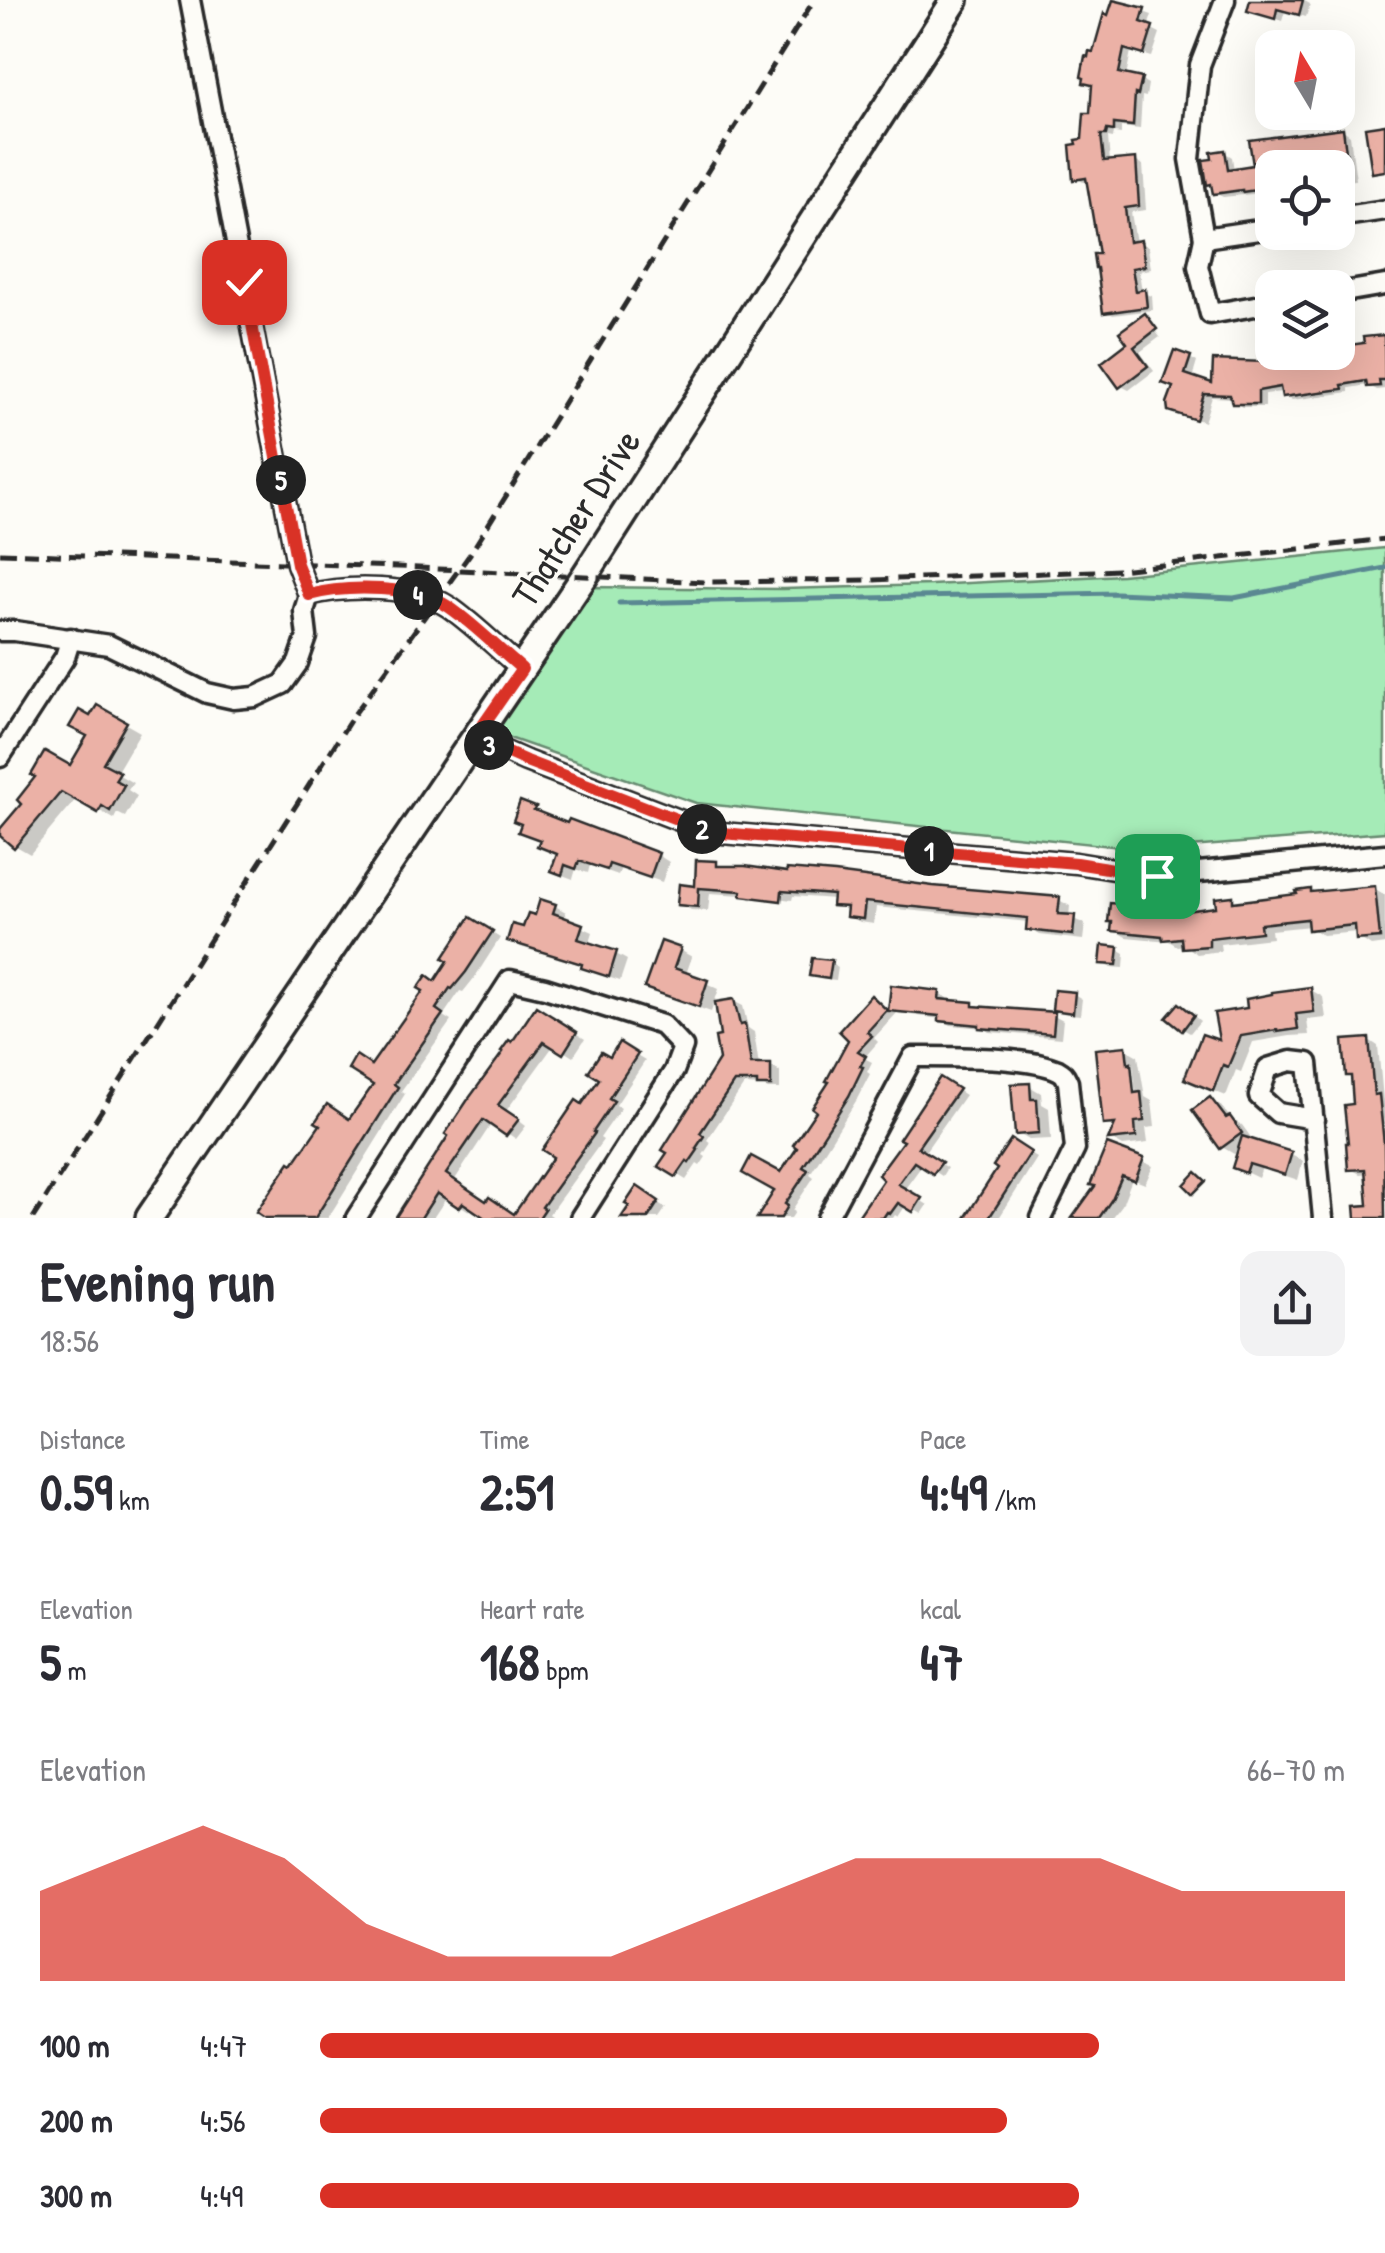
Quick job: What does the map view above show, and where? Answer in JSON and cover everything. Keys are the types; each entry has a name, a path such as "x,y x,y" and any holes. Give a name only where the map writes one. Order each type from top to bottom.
{"main road":[{"name":"Thatcher Drive","path":"148,1218 584,577 955,0"}],"street":[{"path":"0,632 15,630 109,645 208,693 234,699 260,696 283,684 298,663 307,637 304,611 309,595 297,564 190,0"},
{"path":"1225,0 1200,65 1190,159 1204,238 1198,266 1210,314 1255,307"},
{"path":"1355,215 1385,210"},
{"path":"1204,238 1255,230"},
{"path":"1355,290 1385,286"},
{"path":"309,595 329,590 410,592 446,605 522,669"},
{"path":"0,757 64,657 71,638"},
{"path":"474,738 710,832 1076,863 1157,876 1385,854"},
{"path":"356,1218 510,980 662,1025 683,1048 674,1071 580,1218"},
{"path":"827,1218 913,1058 950,1057 1018,1062 1063,1073 1068,1082 1075,1149 1040,1218"},
{"path":"1314,1119 1323,1218"}],"green space":[{"path":"1385,548 1385,832 1151,850 696,803 495,733 495,719 587,587 783,589 931,585 1122,575"}],"building":[{"path":"1113,0 1145,8 1141,22 1153,26 1144,55 1124,49 1119,73 1142,78 1138,95 1135,94 1133,126 1114,124 1114,131 1107,130 1106,135 1101,135 1104,161 1136,158 1139,206 1125,208 1129,242 1141,240 1145,266 1132,268 1136,291 1145,289 1147,307 1103,313 1093,254 1099,254 1086,178 1073,180 1070,145 1082,139 1084,113 1090,113 1092,85 1083,83 1081,77 1085,56 1093,52 1104,13 1108,15"},
{"path":"1250,0 1303,0 1299,15 1277,9 1275,19 1247,11"},
{"path":"1385,124 1385,171 1372,173 1365,127"},
{"path":"1343,130 1346,150 1255,150 1255,190 1213,194 1211,184 1207,185 1203,160 1212,159 1211,152 1225,150 1228,169 1253,165 1249,140"},
{"path":"1145,313 1157,329 1134,347 1148,366 1119,388 1101,363 1127,343 1119,332"},
{"path":"1384,335 1385,380 1379,380 1380,386 1367,387 1366,381 1342,385 1343,389 1282,397 1280,387 1258,391 1258,404 1232,404 1230,395 1204,394 1196,420 1168,411 1173,387 1162,383 1174,350 1191,356 1185,374 1212,383 1213,360 1255,362 1255,370 1355,370 1355,344 1364,343 1363,337"},
{"path":"97,705 127,722 103,763 120,772 115,780 124,785 110,811 102,806 98,813 61,792 14,848 0,836 0,829 21,804 17,800 35,777 31,775 45,751 70,765 87,736 69,727 79,710 90,716"},
{"path":"520,801 567,823 569,819 659,853 650,878 609,864 607,870 579,861 576,869 565,865 562,875 551,871 557,854 537,846 540,840 518,832 521,824 513,821"},
{"path":"696,860 717,861 717,866 835,873 1060,897 1058,914 1075,915 1073,935 1026,930 1027,918 865,902 863,919 846,917 847,907 832,906 833,895 782,891 781,901 741,896 741,891 699,888 698,907 677,905 679,884 695,886"},
{"path":"1375,886 1380,938 1356,940 1355,925 1308,930 1307,919 1260,924 1261,932 1209,938 1209,946 1182,948 1181,938 1163,940 1162,936 1111,931 1112,922 1108,922 1110,903 1159,908 1159,904 1184,901 1185,911 1216,907 1215,898 1233,896 1233,902 1311,889"},
{"path":"540,899 556,904 553,913 583,924 578,939 617,951 609,977 581,968 582,964 507,941 512,924 523,927 528,913 535,915"},
{"path":"470,917 493,931 436,1009 443,1014 394,1084 398,1087 315,1218 265,1218 256,1212 320,1125 315,1122 327,1104 349,1119 373,1085 348,1069 356,1055 371,1065 423,991 418,988 427,975 435,981 448,961 443,958"},
{"path":"661,941 681,948 674,968 708,980 699,1007 644,988"},
{"path":"1102,945 1119,947 1117,965 1100,964"},
{"path":"812,958 832,960 829,979 809,976"},
{"path":"891,985 940,991 939,999 973,1002 973,1006 1055,1012 1053,1034 979,1028 939,1021 939,1016 888,1011"},
{"path":"1311,987 1314,1012 1296,1014 1298,1029 1241,1036 1213,1091 1184,1079 1202,1034 1219,1040 1214,1013 1247,1008 1246,999 1272,992"},
{"path":"1054,990 1075,992 1073,1013 1052,1010"},
{"path":"871,995 887,1010 867,1032 872,1036 858,1051 866,1056 849,1096 803,1167 808,1170 785,1204 788,1206 781,1218 757,1218 774,1191 742,1173 751,1156 781,1172 797,1148 793,1145 816,1111 812,1108 848,1040 839,1031"},
{"path":"734,999 740,1025 745,1024 751,1064 771,1064 771,1086 734,1082 700,1133 704,1136 698,1150 676,1177 658,1166 667,1153 662,1150 719,1060 715,1002"},
{"path":"1179,1003 1194,1015 1182,1031 1166,1018"},
{"path":"536,1006 577,1032 563,1054 544,1042 498,1105 519,1119 506,1136 483,1120 446,1174 486,1201 489,1197 514,1214 553,1157 542,1150 576,1100 582,1104 599,1079 588,1072 601,1052 610,1057 619,1042 638,1054 609,1098 614,1101 595,1133 542,1207 545,1209 539,1218 485,1218 463,1203 459,1208 437,1193 421,1218 395,1218 448,1136 445,1134"},
{"path":"1369,1038 1374,1095 1379,1094 1384,1144 1385,1218 1356,1218 1355,1206 1368,1205 1365,1169 1348,1170 1344,1105 1353,1104 1343,1040"},
{"path":"1126,1046 1134,1093 1141,1092 1144,1121 1135,1122 1136,1137 1108,1140 1115,1124 1103,1125 1095,1049"},
{"path":"940,1077 959,1089 918,1147 942,1162 933,1174 914,1162 898,1184 922,1198 913,1212 898,1203 883,1218 857,1218 883,1180 878,1175 903,1141 899,1139"},
{"path":"1030,1083 1031,1099 1037,1099 1039,1133 1015,1135 1011,1084"},
{"path":"1210,1097 1242,1133 1220,1149 1192,1110"},
{"path":"1242,1136 1292,1152 1285,1175 1249,1164 1246,1173 1232,1168"},
{"path":"1011,1139 1031,1152 989,1218 965,1218 997,1169 993,1166"},
{"path":"1107,1144 1144,1158 1135,1181 1122,1176 1099,1218 1072,1218 1095,1186 1090,1185"},
{"path":"1196,1172 1206,1181 1193,1194 1184,1185"},
{"path":"637,1186 659,1201 648,1218 621,1218 629,1206 625,1204"}],"waterway":[{"path":"619,603 1116,593 1234,598 1385,568"}],"railway":[{"path":"33,1218 353,716 470,554 814,0"},
{"path":"0,553 707,582 1119,570 1385,539"}],"route":[{"path":"244,282 297,564 309,595 329,590 410,592 446,605 522,669 474,738 710,832 1076,863 1157,876"}]}
